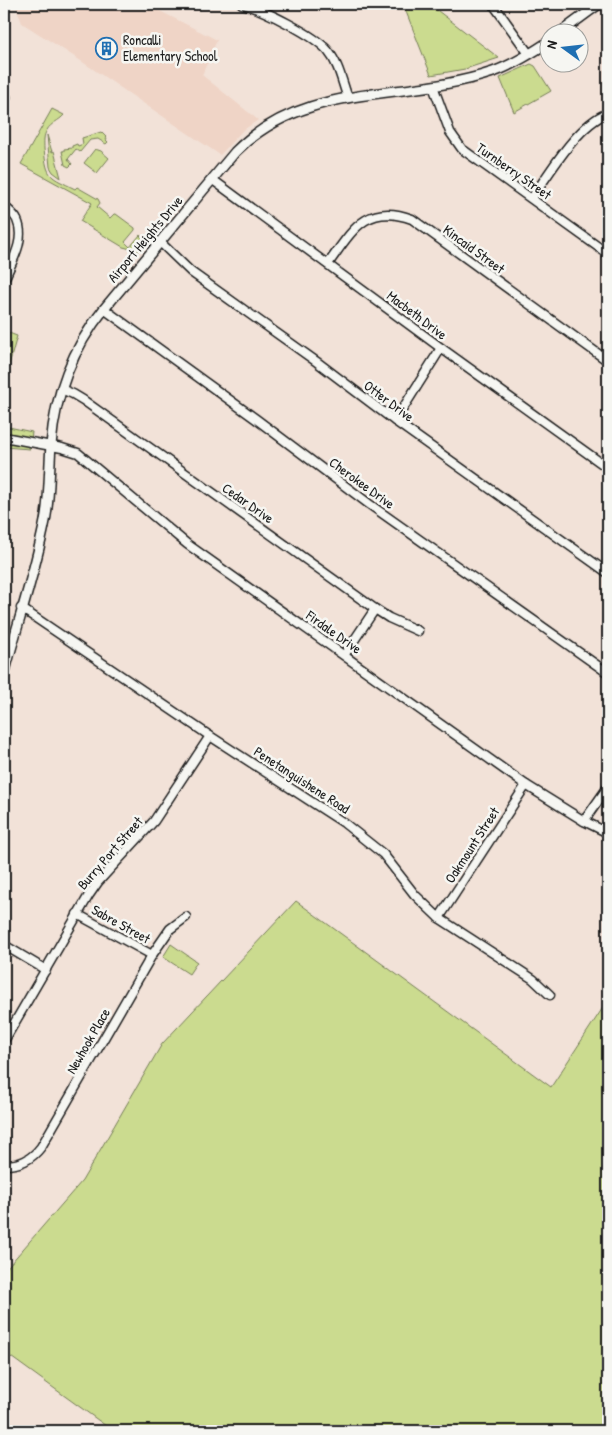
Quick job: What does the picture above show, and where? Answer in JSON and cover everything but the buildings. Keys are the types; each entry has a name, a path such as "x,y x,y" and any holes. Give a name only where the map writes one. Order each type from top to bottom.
{"street":[{"path":"242,4 262,11 309,35 322,44 336,63 348,98"},
{"path":"493,4 529,54"},
{"path":"575,22 599,4"},
{"name":"Airport Heights Drive","path":"4,675 47,512 55,412 69,365 81,340 104,309 160,242 243,145 266,126 296,111 330,101 432,86 493,72 540,47"},
{"name":"Turnberry Street","path":"432,86 450,132 458,145 608,254"},
{"path":"532,198 579,133 592,122 608,113"},
{"name":"Macbeth Drive","path":"213,180 608,468"},
{"path":"4,206 17,218 20,243 4,280"},
{"name":"Kincaid Street","path":"328,264 357,227 365,220 374,215 401,215 412,220 608,361"},
{"name":"Otter Drive","path":"160,242 190,272 608,573"},
{"name":"Cherokee Drive","path":"104,309 369,504 608,673"},
{"path":"395,421 441,348"},
{"name":"Cedar Drive","path":"61,389 78,397 375,609 418,632"},
{"name":"Firdale Drive","path":"4,438 68,449 85,458 187,544 526,785 584,821 608,833"},
{"name":"Penetanguishene Road","path":"21,608 210,736 336,817 383,854 415,895 439,918 533,979 550,995"},
{"path":"344,654 375,609"},
{"name":"Burry Port Street","path":"4,1041 77,914 98,882 154,821 210,736"},
{"name":"Oakmount Street","path":"439,918 526,785"},
{"path":"584,821 608,786"},
{"name":"Sabre Street","path":"77,914 152,955"},
{"name":"Newhook Place","path":"4,1165 25,1162 41,1147 152,955 170,930 186,917"},
{"path":"4,945 46,970"}],"shaded area":[{"path":"15,4 146,4 217,40 202,75 258,120 242,131 220,155 22,23"}],"green space":[{"path":"403,4 429,4 499,58 465,69 431,75"},
{"path":"531,64 535,66 551,91 514,112 500,78"},
{"path":"52,109 64,115 47,130 44,139 47,166 51,175 55,179 75,189 77,187 98,199 100,203 97,207 110,218 116,214 135,228 125,242 130,247 140,235 145,242 139,251 123,247 80,221 92,203 21,164"},
{"path":"101,132 107,138 108,142 106,144 98,139 90,140 80,152 76,149 68,159 72,164 69,167 65,165 62,151 64,149 72,148 72,146 77,144 78,146 83,144 82,138"},
{"path":"47,135 52,152 54,151 61,178 50,167"},
{"path":"95,149 101,151 109,158 97,173 84,163"},
{"path":"9,333 17,336 4,383 4,364"},
{"path":"4,426 32,432 30,449 4,447"},
{"path":"296,901 551,1087 608,1000 608,1431 113,1431 4,1352 4,1271 82,1181 162,1044"},
{"path":"171,944 197,962 189,974 163,957"}],"place":[{"name":"Roncalli Elementary School","path":"107,48"}]}
